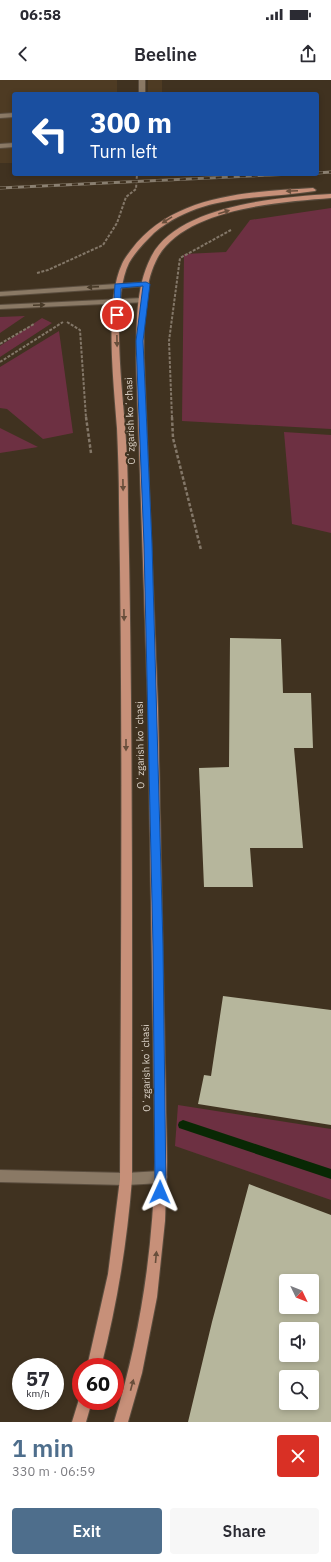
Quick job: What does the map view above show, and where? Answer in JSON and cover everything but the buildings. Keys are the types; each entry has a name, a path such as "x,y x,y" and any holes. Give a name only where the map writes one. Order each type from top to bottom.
{"main road":[{"path":"142,80 142,92"},
{"path":"0,116 12,115"},
{"path":"0,146 12,145"},
{"name":"Oʻzgarish koʻchasi","path":"96,1358 117,1265 123,1222 126,1179 126,691 122,450 117,342 118,286 125,264 143,240 160,224 183,211 200,204 238,196 331,190"},
{"name":"Oʻzgarish koʻchasi","path":"121,1422 140,1356 148,1309 156,1256 161,1177 158,946 148,552 140,341 146,284 151,265 160,249 172,238 193,225 228,211 252,205 288,199 331,196"},
{"path":"0,294 146,284"},
{"path":"0,307 144,300"},
{"path":"0,1176 126,1179 161,1177"},
{"path":"79,1422 82,1410"}],"path":[{"path":"31,274 48,270 103,245 117,223 126,197 136,189 137,176"},
{"path":"201,550 173,438 169,340 180,258 237,227"},
{"path":"59,319 80,330 88,440 91,453"},
{"path":"0,362 65,321"},
{"path":"0,344 34,324"}],"shaded area":[{"path":"0,80 117,80 117,92 12,92 12,163 0,163"},
{"path":"148,80 162,80 162,92 148,92"},
{"path":"331,208 331,429 182,421 184,254 226,252 250,220"},
{"path":"25,316 0,333 0,317"},
{"path":"42,318 52,323 0,357 0,346"},
{"path":"59,331 73,433 43,439 7,409 0,408 0,367"},
{"path":"0,428 38,447 0,453"},
{"path":"284,432 331,435 331,533 292,524"},
{"path":"178,1105 331,1129 331,1200 175,1146"}],"waterway":[{"path":"183,1125 331,1174"}],"railway":[{"path":"319,173 331,172"},
{"path":"0,188 250,176"}],"route":[{"path":"117,315 118,286 146,284 140,341 148,544 158,946 160,1192"}]}
